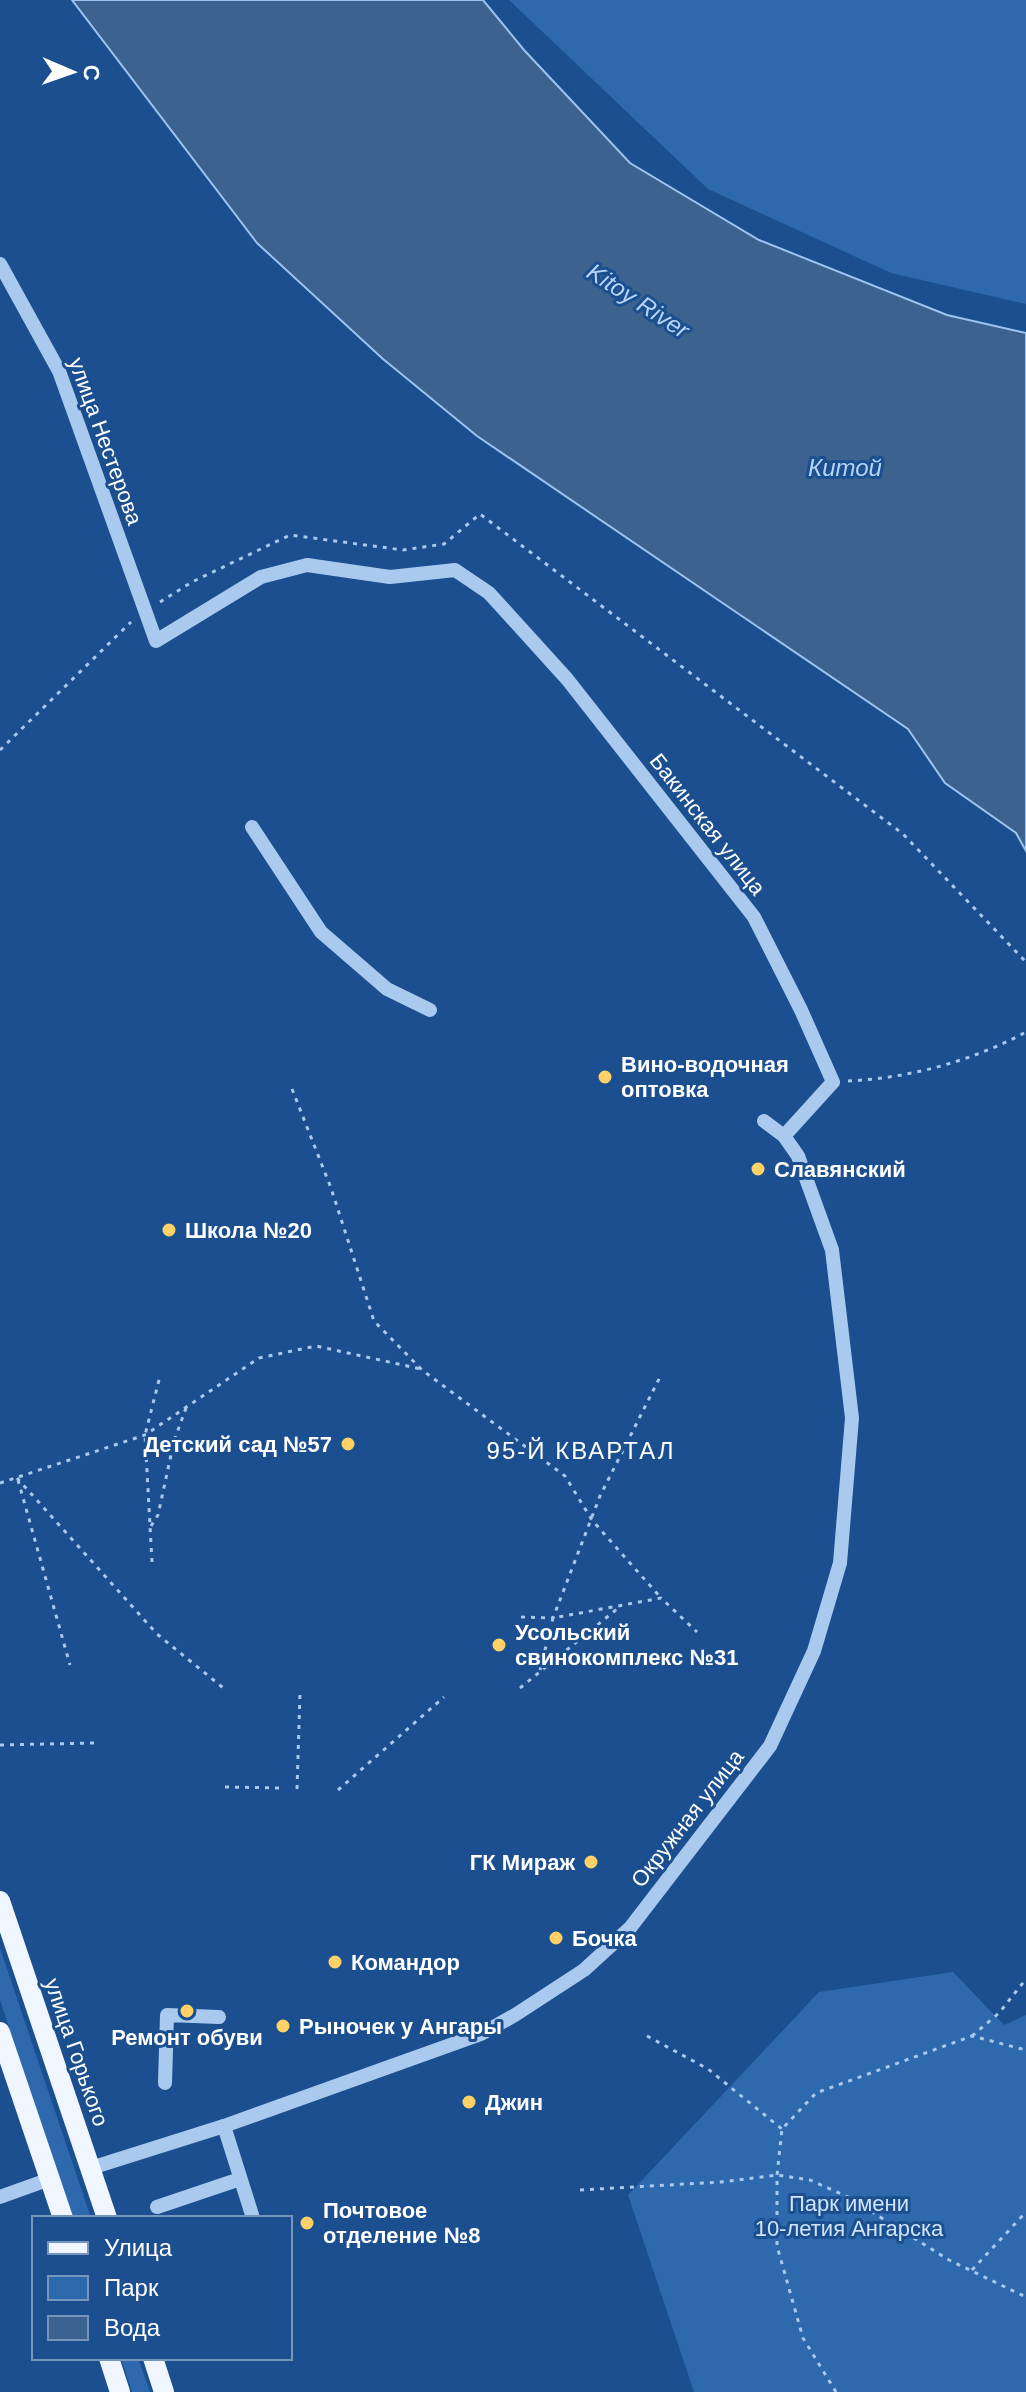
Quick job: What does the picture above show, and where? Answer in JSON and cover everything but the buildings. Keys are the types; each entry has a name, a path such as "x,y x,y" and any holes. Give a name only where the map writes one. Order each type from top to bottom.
{"main road":[{"name":"улица Горького","path":"0,1901 106,2216"},
{"path":"0,2032 62,2216"},
{"path":"110,2360 120,2392"},
{"path":"154,2360 164,2392"}],"street":[{"name":"улица Нестерова","path":"0,264 59,371 156,641 261,577 307,565 390,577 455,570"},
{"name":"Бакинская улица","path":"455,570 489,593 567,679 754,917 833,1082"},
{"path":"252,827 321,932 387,989 430,1010"},
{"path":"764,1121 784,1136 833,1082"},
{"name":"Окружная улица","path":"91,2168 224,2126 481,2034 566,1982 630,1928 770,1746 814,1651 840,1563 852,1418 832,1250 798,1156 784,1136"},
{"path":"165,2083 167,2015 219,2017"},
{"path":"224,2126 252,2216"},
{"path":"0,2197 50,2179"},
{"path":"157,2207 240,2179"}],"path":[{"path":"0,750 145,611 192,582 290,535 403,550 444,544 480,514 903,834 1026,962"},
{"path":"833,1082 871,1080 938,1067 990,1051 1026,1032"},
{"path":"292,1089 331,1188 374,1321 422,1370 565,1476 592,1520 661,1598 697,1632"},
{"path":"0,1483 145,1435 259,1358 316,1346 422,1370"},
{"path":"152,1562 145,1435 160,1376"},
{"path":"540,1670 553,1618 600,1496 660,1377"},
{"path":"150,1528 158,1515 174,1441 186,1408"},
{"path":"17,1478 70,1665"},
{"path":"17,1478 157,1634 227,1691"},
{"path":"521,1617 553,1618 661,1598"},
{"path":"520,1688 620,1606"},
{"path":"297,1789 300,1693"},
{"path":"338,1790 444,1697"},
{"path":"0,1745 94,1743"},
{"path":"225,1787 280,1788"},
{"path":"836,2392 803,2338 777,2246 777,2175 782,2129 816,2093 972,2036 999,2013 1026,1979"},
{"path":"647,2036 708,2069 782,2129"},
{"path":"972,2036 1026,2050"},
{"path":"580,2190 721,2182 777,2175 810,2180 848,2197 949,2260 1026,2297"},
{"path":"971,2271 1026,2212"}],"green space":[{"path":"509,0 1026,0 1026,304 891,273 708,189"},
{"path":"0,1948 90,2216 72,2216 0,2000"},
{"name":"Парк имени 10-летия Ангарска","path":"953,1972 1004,2025 1026,2015 1026,2392 694,2392 628,2195 819,1992"},
{"path":"122,2360 139,2360 150,2392 132,2392"}],"water":[{"name":"Китой","path":"72,0 483,0 524,50 630,163 759,240 947,315 1026,333 1026,851 1016,833 945,783 908,729 477,436 383,359 257,243"}],"place":[{"name":"Вино-водочная оптовка","path":"605,1077"},
{"name":"Славянский","path":"758,1169"},
{"name":"Школа №20","path":"169,1230"},
{"name":"Детский сад №57","path":"348,1444"},
{"name":"Усольский свинокомплекс №31","path":"499,1645"},
{"name":"ГК Мираж","path":"591,1862"},
{"name":"Бочка","path":"556,1938"},
{"name":"Командор","path":"335,1962"},
{"name":"Ремонт обуви","path":"187,2011"},
{"name":"Рыночек у Ангары","path":"283,2026"},
{"name":"Джин","path":"469,2102"},
{"name":"Почтовое отделение №8","path":"307,2223"}],"district":[{"name":"95-Й КВАРТАЛ","path":"581,1451"}],"water label":[{"name":"Kitoy River","path":"638,301"}]}
